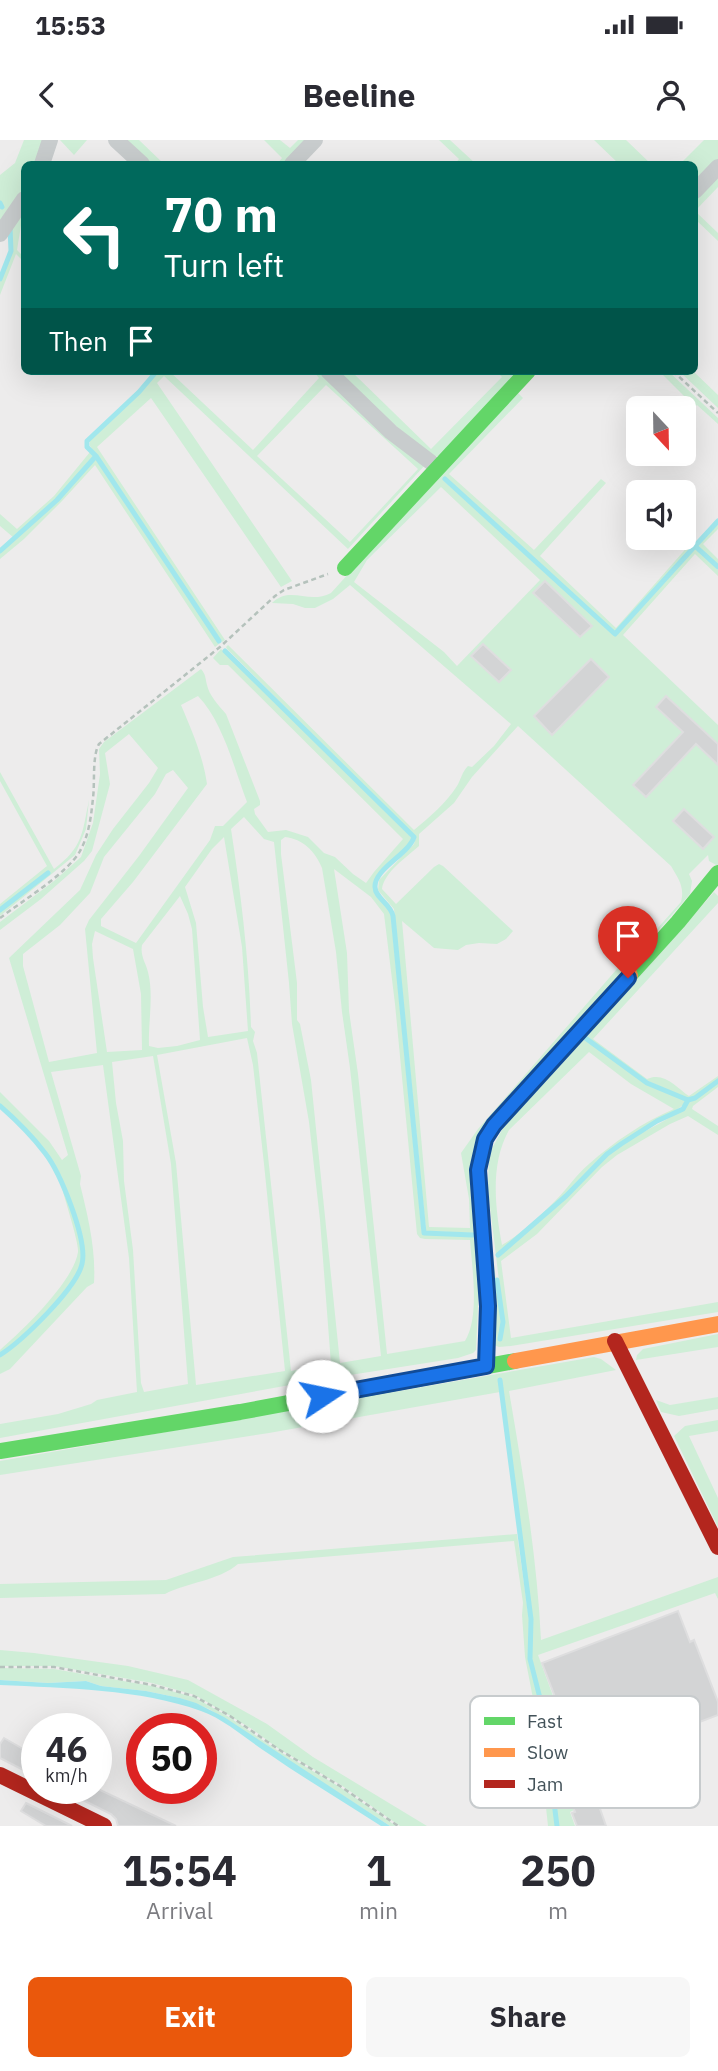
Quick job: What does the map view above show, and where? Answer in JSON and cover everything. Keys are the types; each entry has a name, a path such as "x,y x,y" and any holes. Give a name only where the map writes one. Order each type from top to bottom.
{"street":[{"path":"42,161 50,140"},
{"path":"116,140 139,161"},
{"path":"295,161 315,140"},
{"path":"698,188 718,167"},
{"path":"0,233 21,203"},
{"path":"332,375 391,432 437,467"},
{"path":"345,568 524,375"},
{"path":"486,1366 488,1306 478,1181 485,1139 494,1125 678,922 718,873"},
{"path":"0,1451 240,1412 718,1324"},
{"path":"615,1341 718,1547"},
{"path":"0,1775 104,1826"}],"path":[{"path":"677,375 718,413"},
{"path":"0,918 56,875 79,853 91,818 96,778 94,759 99,744 220,647 275,596 284,590 345,568"},
{"path":"0,1667 54,1667 152,1685 194,1696 340,1786 398,1826"}],"green space":[{"path":"24,140 48,140 40,161 21,161 21,197 0,230 0,175 15,163"},
{"path":"60,140 87,140 74,155"},
{"path":"123,140 139,140 161,161 147,161"},
{"path":"264,140 280,140 290,148 298,140 310,140 291,161 280,161 282,158"},
{"path":"439,140 450,140 473,161 457,161 459,159"},
{"path":"594,140 626,140 648,161 616,161"},
{"path":"704,140 718,140 718,162 698,183 698,161 683,161"},
{"path":"718,170 718,187 698,208 698,193"},
{"path":"698,214 718,233 718,241 698,222"},
{"path":"21,215 17,250 21,259 16,254 0,295 0,282 12,251 11,224"},
{"path":"155,375 173,375 253,450 319,378 316,375 328,375 426,464 348,549 164,376 157,383 292,581 281,587 151,398 97,447 225,640 222,642 90,446 90,440 143,390","holes":["326,385 418,469 350,542 257,456"]},
{"path":"339,375 355,375 431,449 502,377 500,375 517,375 442,456 429,456"},
{"path":"663,375 672,375 695,396 684,396"},
{"path":"683,375 697,375 718,395 718,408"},
{"path":"515,390 523,398 449,474 534,550 601,479 606,483 540,556 616,628 685,550 689,550 615,632 445,477 443,480 615,636 693,550 696,549 718,570 718,576 695,554 623,635 718,725 718,866 709,861 708,855 689,874 692,881 690,894 486,1131 476,1350 473,1353 458,1358 312,1381 0,1438 0,1424 58,1414 97,1400 137,1392 129,1258 103,1065 51,1072 81,1176 80,1184 93,1245 94,1283 87,1287 10,1369 0,1374 0,1357 25,1337 72,1288 85,1260 80,1227 54,1163 35,1139 0,1104 0,1092 49,1141 62,1160 68,1155 9,958 80,890 96,855 158,768 129,734 105,753 110,784 92,851 41,899 0,930 0,922 81,857 93,823 100,774 99,749 104,742 201,669 210,693 226,714 260,801 260,805 254,809 255,814 268,832 286,830 308,837 324,853 335,857 366,883 403,839 228,665 220,665 213,658 221,649 412,838 378,874 373,887 391,916 422,1234 475,1236 473,1233 426,1231 394,909 378,890 379,880 414,844 416,837 226,647 228,645 414,830 443,804 457,786 466,768 472,767 494,746 511,724 350,585 333,599 315,608 272,603 279,598 293,595 323,596 331,593","holes":["441,487 540,580 457,666 444,652 354,582 367,560","198,696 207,707 221,732 247,802 223,826 215,826 210,840 136,943 101,926 101,919 133,882 207,784 200,754 181,705","518,726 671,866 682,892 681,902 639,949 636,947 478,1129 461,1153 469,1199 470,1228 429,1227 402,921 434,948 458,950 466,945 497,944 513,931 439,864 396,904 382,889 387,877 397,865 419,846 419,834 454,803 472,777","173,770 188,788 85,929 97,1053 49,1062 23,966 23,954 60,925 90,893 104,857 155,794 166,774","244,817 264,839 274,842 292,1024 309,1122 320,1220 331,1364 291,1371 231,829","224,837 242,947 248,1031 208,1037 196,923 185,887","285,837 291,838 308,847 322,868 336,952 350,1068 381,1356 340,1363 311,1080 297,1020 297,983 281,840","334,869 371,897 384,914 417,1234 425,1239 470,1240 474,1306 470,1331 465,1341 387,1354 349,1011 347,953","180,896 192,929 200,1040 177,1046 149,1046 151,990 142,956 142,945","95,931 133,949 141,994 142,1050 107,1052 93,958","247,1038 253,1065 285,1371 196,1385 176,1163 157,1055","153,1056 171,1164 188,1384 144,1392 141,1383 133,1250 124,1181 123,1141 112,1062"]},
{"path":"696,397 718,418 718,424 697,405"},
{"path":"90,452 94,456 56,499 14,538 0,526 0,514 17,529 54,496"},
{"path":"95,458 219,644 215,647 95,465 24,539 0,559 0,553 58,501"},
{"path":"718,523 718,529 703,544 718,559 718,566 697,546"},
{"path":"0,772 54,869 71,854 80,839 89,800 86,829 75,855 0,916 0,911 48,874 47,872 0,908 0,904 47,866 0,781"},
{"path":"718,877 718,882 702,904 524,1099 492,1140 486,1153 485,1190 501,1322 500,1341 504,1322 488,1190 489,1154 503,1128 526,1100 584,1039 647,1083 686,1101 676,1111 611,1149 502,1253 559,1204 614,1150 679,1112 718,1083 718,1087 692,1109 718,1126 718,1135 688,1116 670,1124 617,1155 602,1167 537,1234 501,1261 511,1338 718,1302 718,1312 499,1347 494,1345 482,1183 486,1145 512,1110 651,958","holes":["589,1052 631,1084 674,1109 640,1126 608,1148 584,1168 537,1218 502,1245 496,1186 499,1157 509,1130"]},
{"path":"714,892 718,896 718,903 593,1039 647,1079 665,1079 689,1096 718,1076 718,1079 688,1099 648,1081 586,1037"},
{"path":"62,1188 82,1243 82,1261 78,1272 48,1312 0,1354 0,1350 57,1291 74,1264 78,1247"},
{"path":"718,1334 718,1347 636,1360 643,1349"},
{"path":"594,1357 616,1370 509,1391 533,1546 541,1640 718,1577 718,1599 715,1593 538,1655 553,1696 541,1696 533,1667 532,1619 500,1378 500,1392 269,1433 0,1475 0,1461"},
{"path":"718,1397 718,1409 679,1416 661,1412 656,1400 670,1405"},
{"path":"718,1420 718,1431 689,1436 718,1498 718,1527 674,1436 685,1426"},
{"path":"517,1534 529,1619 530,1668 538,1696 533,1696 525,1657 523,1603 514,1541 238,1564 212,1578 165,1594 0,1598 0,1584 166,1580 233,1557"},
{"path":"0,1650 128,1666 188,1680 267,1724 313,1757 427,1826 400,1826 341,1785 195,1695 152,1683 54,1666 0,1666"},
{"path":"0,1668 54,1669 152,1686 194,1697 340,1787 396,1826 390,1826 217,1713 180,1698 101,1686 86,1681 48,1683 0,1680"},
{"path":"546,1808 554,1808 556,1826 548,1826"},
{"path":"556,1808 573,1808 570,1812 575,1826 558,1826"}],"water":[{"path":"0,1680 48,1683 86,1681 101,1686 180,1698 216,1713 206,1713 178,1704 128,1694 0,1685"},
{"path":"217,1714 390,1826 381,1826 217,1719"}],"building":[{"path":"545,581 592,626 580,637 533,593"},
{"path":"483,644 511,670 499,682 471,656"},
{"path":"591,659 609,677 552,735 534,716"},
{"path":"666,696 718,744 718,765 696,744 646,797 633,785 683,732 656,707"},
{"path":"684,809 714,837 703,849 673,821"},
{"path":"678,1611 690,1642 694,1640 718,1702 718,1715 700,1722 700,1696 555,1696 542,1663"},
{"path":"4,1738 21,1748 21,1769 0,1758 0,1744"},
{"path":"112,1796 176,1826 118,1826 111,1814 91,1804 112,1804"},
{"path":"28,1804 72,1826 46,1826 21,1811"},
{"path":"573,1808 600,1808 606,1826 577,1826 572,1813 575,1812"}],"waterway":[{"path":"0,203 2,207"},
{"path":"0,279 11,251 10,227"},
{"path":"96,456 87,447 87,441 153,375"},
{"path":"0,551 57,500 96,456 219,641"},
{"path":"445,479 615,634 691,550"},
{"path":"718,521 695,546 718,567"},
{"path":"225,651 414,837 406,849 380,874 375,887 393,916 424,1233 473,1235"},
{"path":"0,910 48,873"},
{"path":"584,1037 647,1083 688,1100 718,1081"},
{"path":"498,1255 566,1196 607,1154 657,1121 683,1109 688,1100"},
{"path":"0,1106 29,1134 51,1162 77,1223 83,1253 78,1275 70,1287 34,1327 0,1355"},
{"path":"497,1280 503,1322 500,1339"},
{"path":"500,1380 531,1619 530,1659 539,1696"},
{"path":"555,1808 557,1826"}],"traffic: fast":[{"path":"345,568 524,375"},
{"path":"630,975 718,873"},
{"path":"0,1451 240,1412 515,1361"}],"traffic: slow":[{"path":"486,1366 488,1306 478,1170 485,1139 494,1125 630,975"},
{"path":"515,1361 718,1324"}],"traffic: jam":[{"path":"615,1341 718,1547"},
{"path":"0,1775 104,1826"}],"route":[{"path":"322,1396 486,1366 488,1306 478,1170 485,1139 494,1125 628,978"}]}
